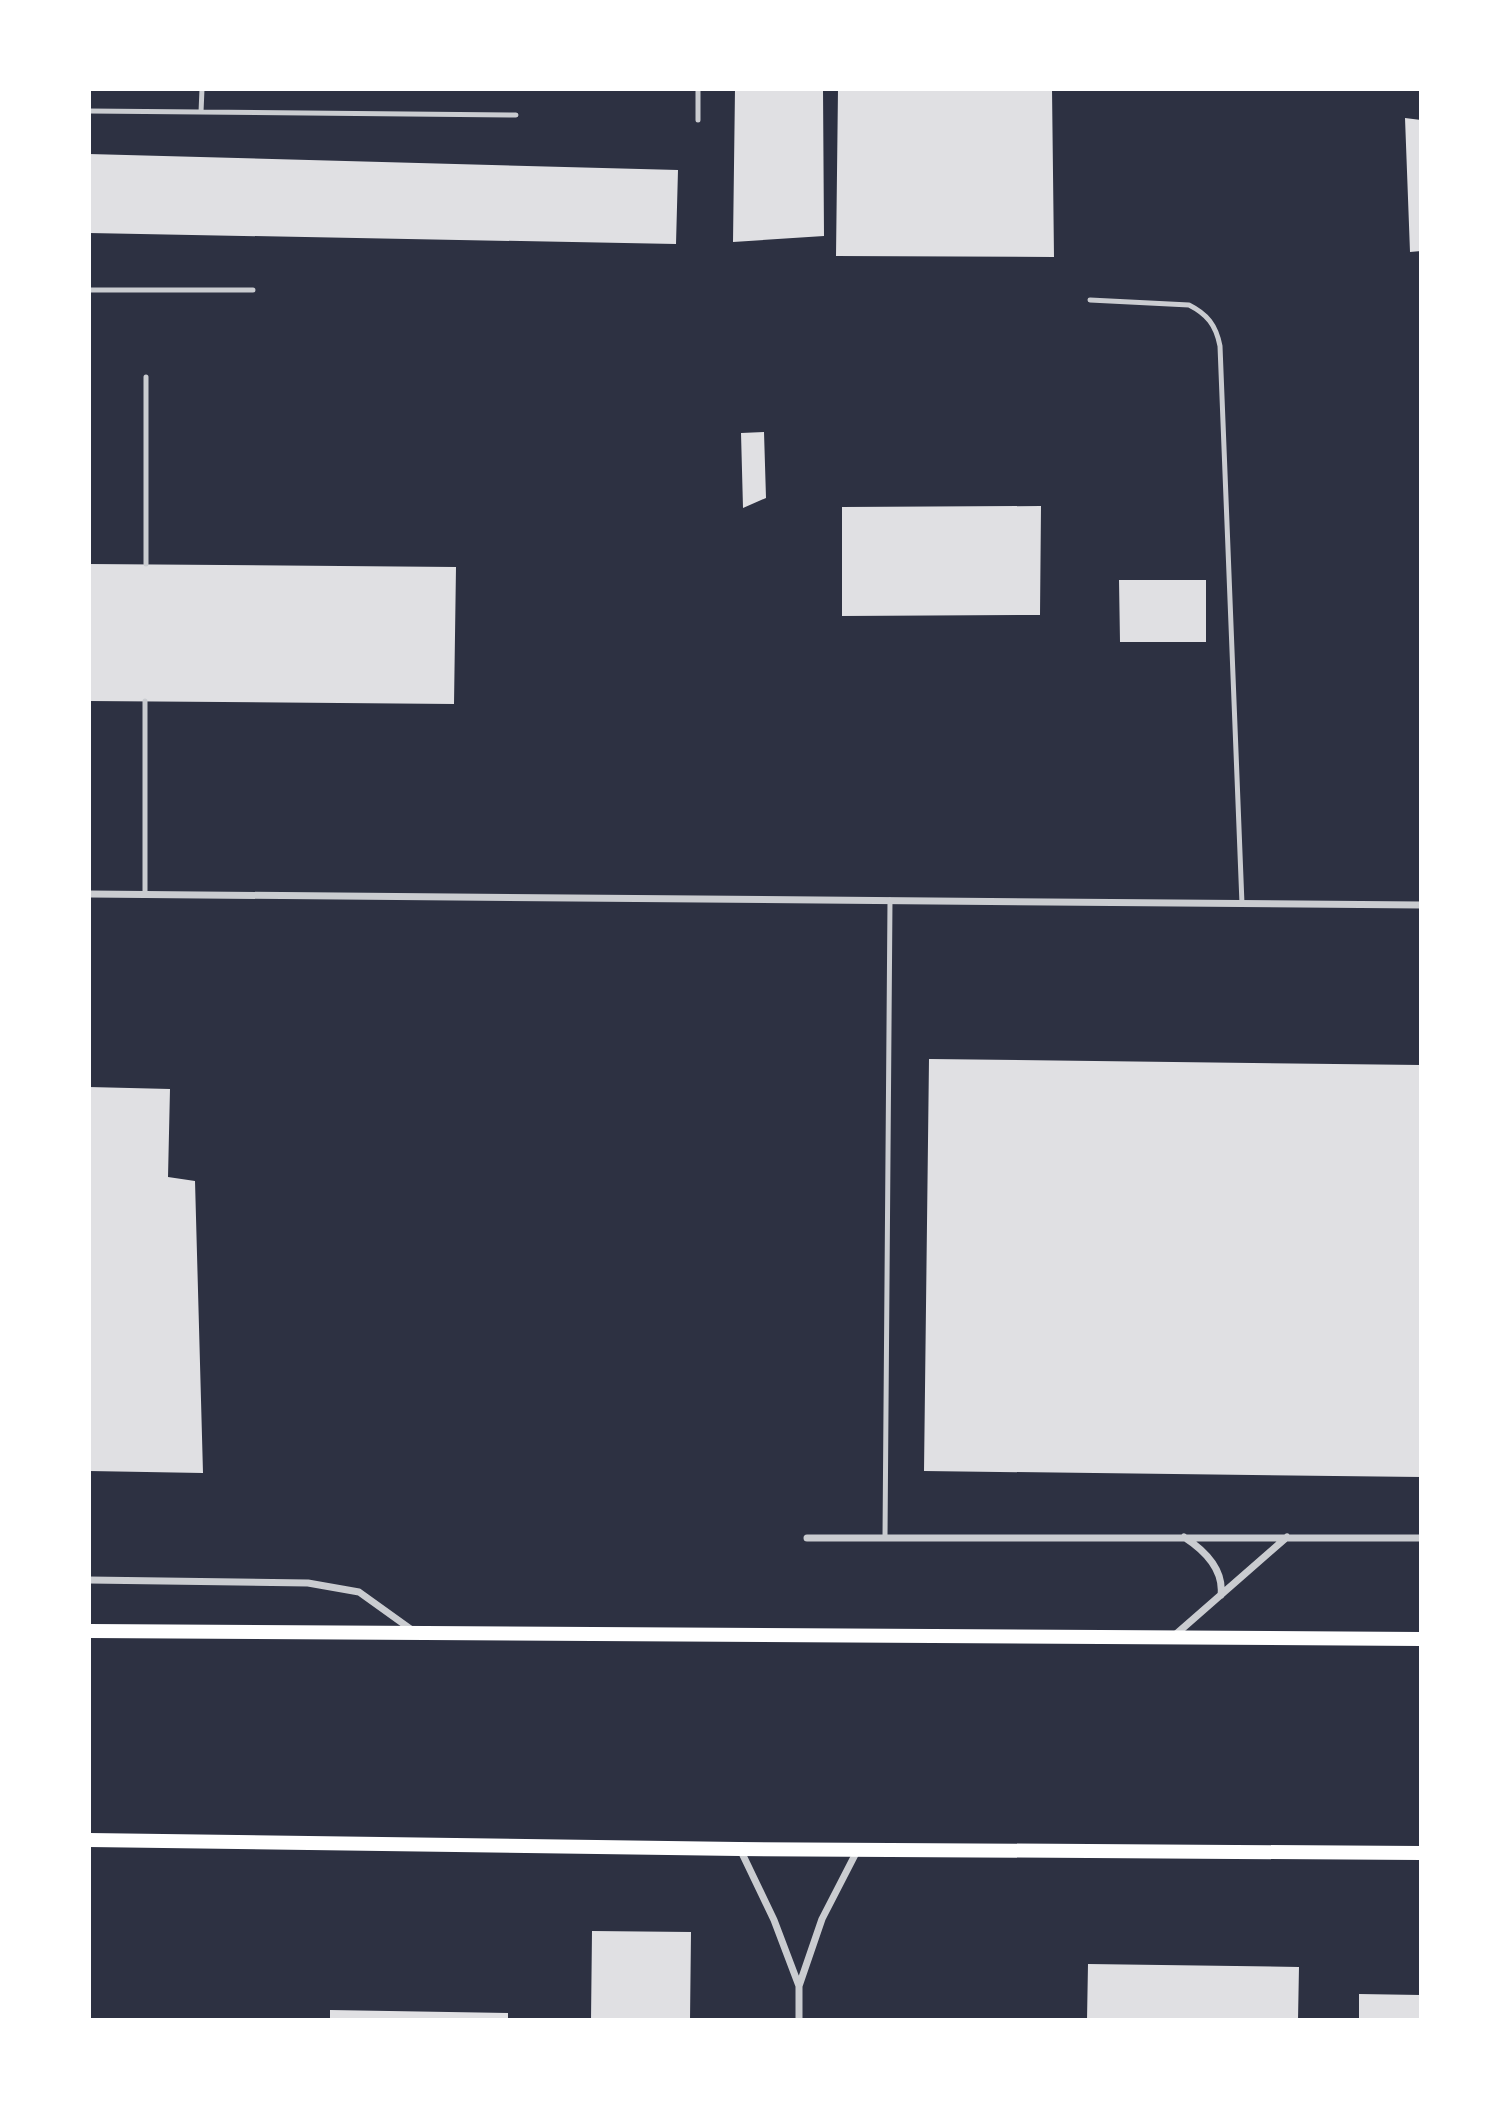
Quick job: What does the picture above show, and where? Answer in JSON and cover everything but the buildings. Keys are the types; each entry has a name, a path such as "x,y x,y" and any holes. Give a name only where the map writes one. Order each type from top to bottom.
{"main road":[{"path":"89,1631 1421,1639"},
{"path":"89,1840 740,1849 1421,1853"}],"street":[{"path":"89,894 1421,905"},
{"path":"1183,1537 1198,1546 1212,1560 1222,1583 1221,1595"},
{"path":"1172,1637 1287,1537"},
{"path":"807,1538 1421,1538"},
{"path":"89,1580 308,1583 359,1592 416,1633"},
{"path":"740,1849 774,1920 799,1986"},
{"path":"799,2020 799,1986 822,1919 858,1849"}],"lane":[{"path":"201,112 202,89"},
{"path":"698,89 698,120"},
{"path":"89,111 516,115"},
{"path":"89,290 253,290"},
{"path":"1090,300 1189,305 1201,311 1218,332 1242,904"},
{"path":"146,377 146,564"},
{"path":"145,701 145,895"},
{"path":"885,1537 890,901"}]}
